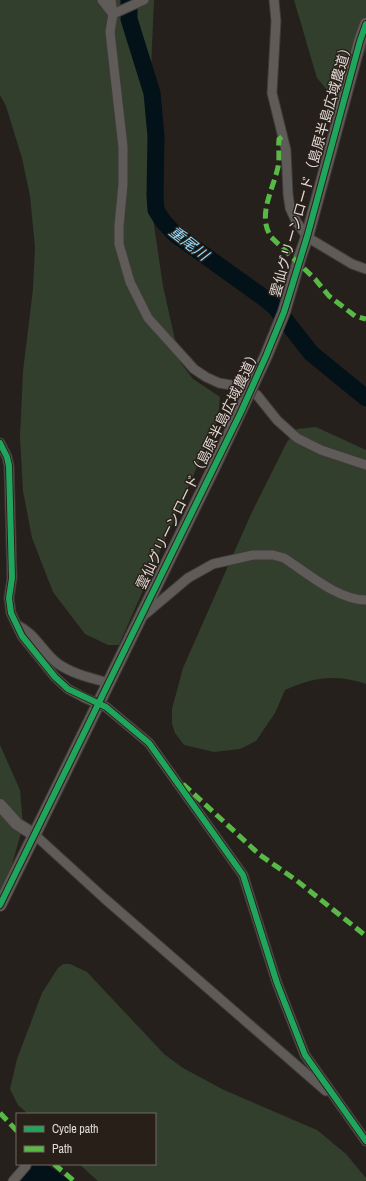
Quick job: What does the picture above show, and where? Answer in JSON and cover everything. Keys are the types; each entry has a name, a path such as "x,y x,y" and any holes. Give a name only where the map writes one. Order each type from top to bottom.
{"street":[{"path":"102,0 113,14"},
{"path":"111,0 113,14 110,32 123,147 123,184 119,244 130,282 148,318 194,369 218,383 243,387 257,394 277,420 297,438 321,450 366,465"},
{"path":"274,0 276,22 272,93 286,150 290,208 296,221 307,237 352,264 366,269"},
{"path":"113,14 140,2"},
{"name":"雲仙グリーンロード（島原半島広域農道）","path":"0,905 215,465 266,356 284,312 307,237 360,41 366,24"},
{"path":"0,442 7,457 9,466 12,578 4,597 17,625 26,641 55,677 68,689 106,708 149,743 243,875 277,983 305,1055 366,1142"},
{"path":"139,620 188,578 213,564 253,555 273,555 284,558 340,595 357,600 366,600"},
{"path":"17,625 31,633 56,662 72,672 109,683"},
{"path":"0,805 17,824 35,834 104,898 336,1100"},
{"path":"13,1181 26,1166"}],"green space":[{"path":"0,0 154,0 148,136 151,205 163,286 180,362 193,379 220,397 218,419 119,645 108,645 85,634 53,592 32,538 23,491 20,437 23,371 33,289 35,247 30,196 22,158 6,106 0,95"},
{"path":"294,0 366,0 366,49 350,90 339,99 328,91 317,78"},
{"path":"316,427 366,450 366,684 345,679 325,678 306,682 285,690 275,713 256,741 240,749 214,752 184,745 175,733 172,724 172,709 183,668 251,514 287,442 297,429"},
{"path":"0,745 20,790 23,826 0,906"},
{"path":"63,964 70,964 87,972 164,1054 183,1068 224,1090 317,1130 346,1154 366,1178 366,1181 98,1181 80,1165 156,1165 156,1113 27,1113 18,1105 10,1089 17,1059 42,993 58,968"}],"shaded area":[{"path":"32,1165 47,1165 70,1181 20,1181"}],"waterway":[{"name":"重尾川","path":"129,0 129,19 152,93 156,136 156,210 163,221 175,234 275,307 311,353 366,398"}],"marked path":[{"path":"282,137 279,139 278,167 267,202 265,220 267,229 271,237 315,279 329,296 355,316 366,319"},
{"path":"183,784 260,855 296,880 366,936"},
{"path":"0,1113 16,1130"},
{"path":"55,1165 74,1181"}],"cycle path":[{"path":"0,905 241,412 266,356 284,312 307,237 360,41 366,24"},
{"path":"0,443 7,457 9,466 12,578 9,598 11,613 22,636 55,677 68,689 106,707 149,743 243,875 277,983 305,1055 366,1141"}]}
